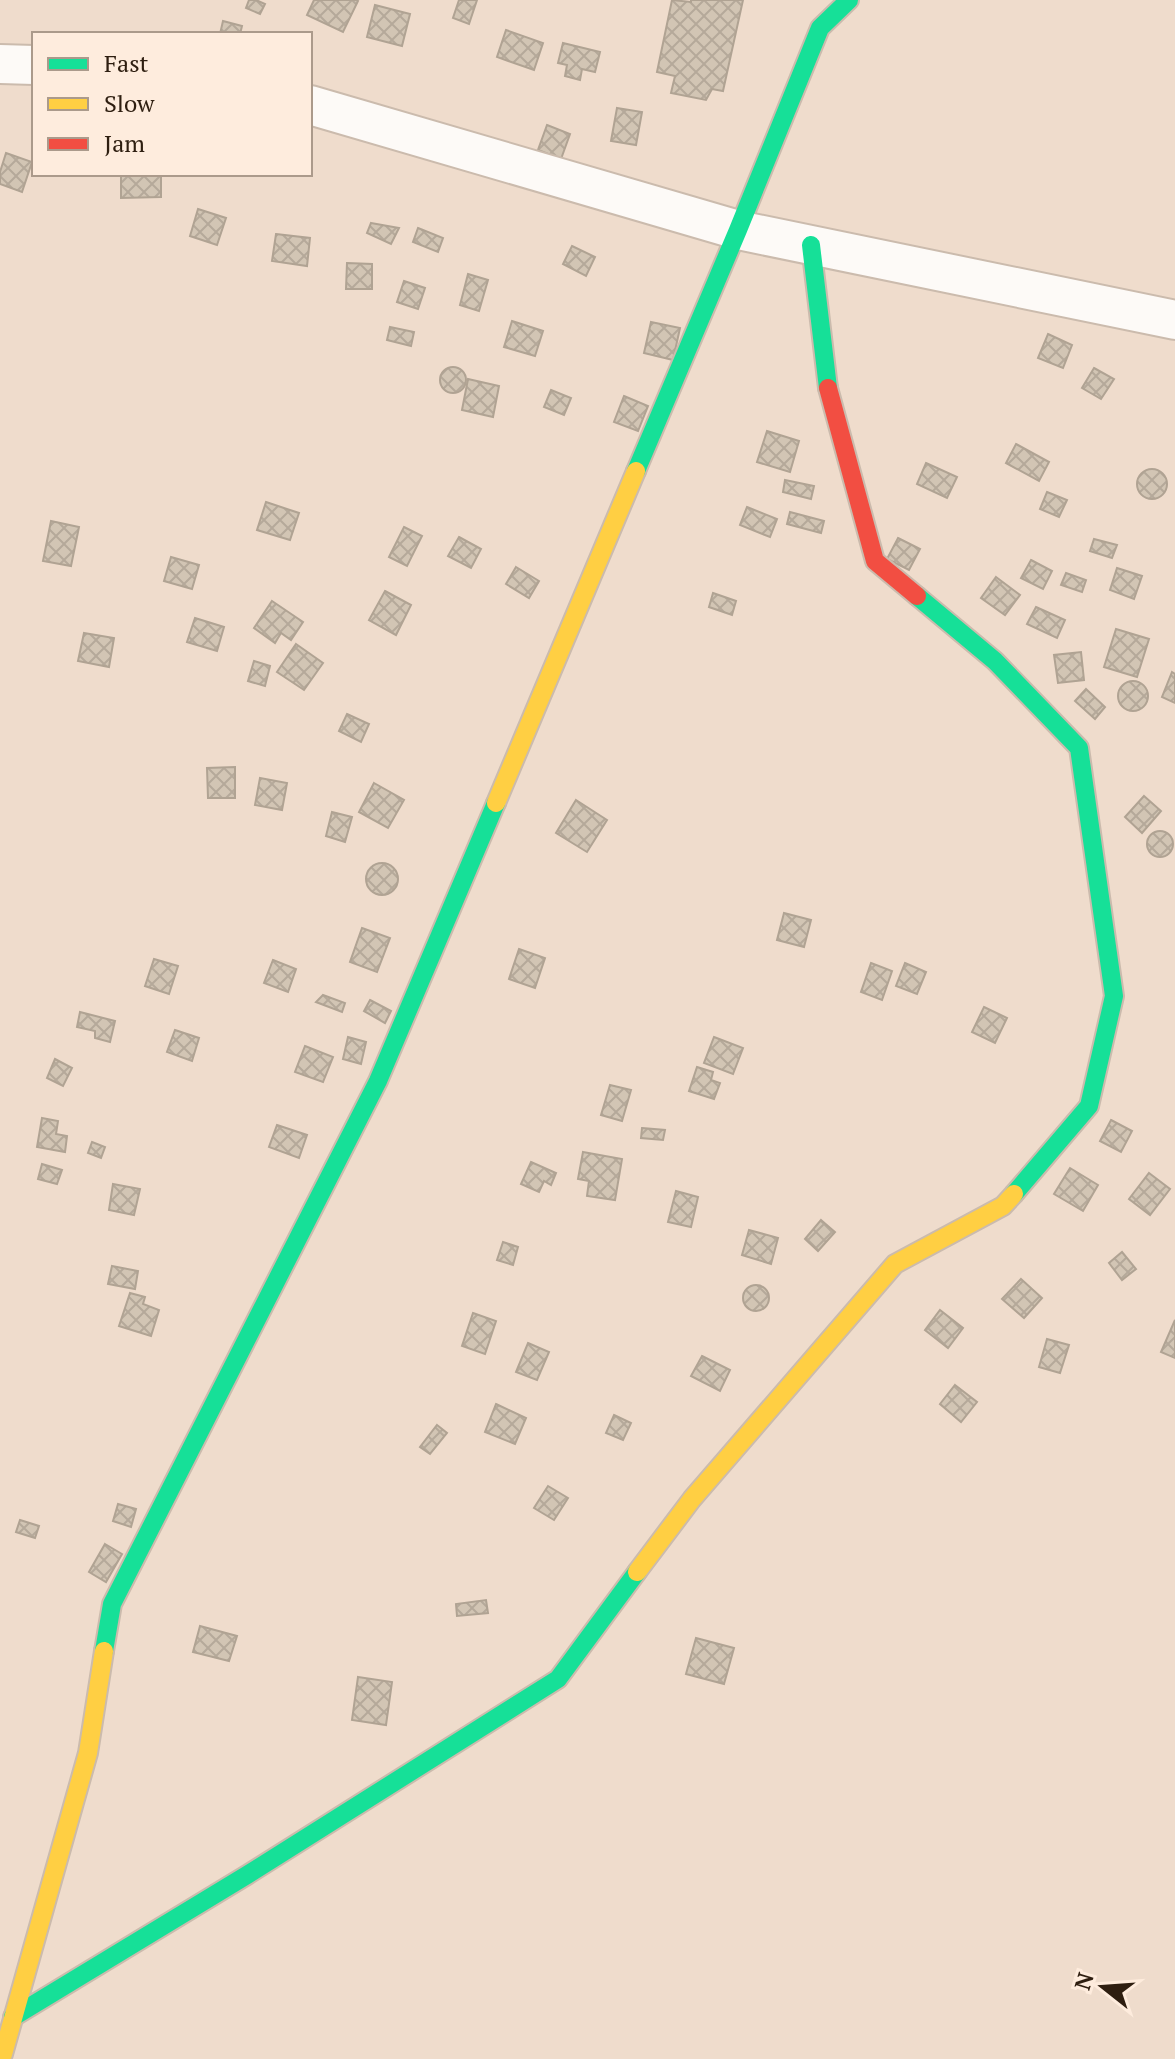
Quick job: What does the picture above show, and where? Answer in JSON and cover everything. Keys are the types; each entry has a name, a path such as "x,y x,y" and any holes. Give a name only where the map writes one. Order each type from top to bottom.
{"street":[{"path":"0,2056 88,1753 112,1604 378,1081 738,230 820,28 849,0"},
{"path":"0,64 32,65"},
{"path":"312,106 738,230 1175,320"},
{"path":"13,2017 247,1875 558,1679 692,1499 895,1264 1003,1206 1089,1106 1114,996 1079,748 995,661 875,561 826,380 811,245"}],"building":[{"path":"249,0 265,4 260,14 246,8"},
{"path":"314,0 358,1 343,32 307,15"},
{"path":"459,0 477,0 469,24 453,18"},
{"path":"672,0 743,0 723,91 712,89 706,100 671,93 675,76 657,72"},
{"path":"375,5 410,14 402,46 367,37"},
{"path":"223,21 242,26 240,32 220,32"},
{"path":"506,30 543,43 534,70 497,57"},
{"path":"563,43 600,52 595,72 582,69 580,80 565,76 567,65 558,63"},
{"path":"617,108 642,112 636,145 611,141"},
{"path":"547,125 570,134 561,159 538,150"},
{"path":"6,153 32,162 22,192 0,184"},
{"path":"121,176 161,176 161,197 121,198"},
{"path":"198,209 226,218 217,245 190,236"},
{"path":"371,223 399,228 391,244 367,233"},
{"path":"418,228 443,238 438,252 413,242"},
{"path":"276,234 310,238 307,266 272,261"},
{"path":"572,246 595,257 586,276 563,264"},
{"path":"347,263 372,264 372,289 346,289"},
{"path":"468,274 488,280 479,311 460,305"},
{"path":"404,281 425,288 418,309 397,302"},
{"path":"512,321 543,331 535,356 504,347"},
{"path":"651,322 680,328 673,360 644,353"},
{"path":"390,327 414,332 411,346 387,340"},
{"path":"1048,334 1072,345 1063,368 1038,358"},
{"path":"453,367 462,371 466,380 462,389 453,393 444,389 440,380 444,371"},
{"path":"1094,368 1114,379 1101,399 1082,388"},
{"path":"468,379 499,386 493,417 462,410"},
{"path":"551,390 571,398 564,415 544,407"},
{"path":"624,396 648,406 638,431 614,422"},
{"path":"767,431 799,441 790,472 757,462"},
{"path":"1016,444 1049,462 1039,481 1006,463"},
{"path":"926,463 957,477 947,498 917,484"},
{"path":"1152,469 1163,473 1167,484 1163,495 1152,499 1141,495 1137,484 1141,473"},
{"path":"785,480 814,486 811,499 783,492"},
{"path":"1047,492 1067,500 1059,517 1040,509"},
{"path":"266,502 299,513 290,540 257,530"},
{"path":"747,507 777,519 770,537 740,525"},
{"path":"790,512 824,521 821,533 787,524"},
{"path":"51,521 79,527 71,566 43,561"},
{"path":"404,527 422,536 407,566 389,557"},
{"path":"459,537 481,549 471,568 448,556"},
{"path":"898,538 920,549 909,570 887,559"},
{"path":"1094,539 1117,545 1112,558 1090,551"},
{"path":"171,557 199,565 192,589 164,581"},
{"path":"1031,560 1052,571 1043,589 1021,578"},
{"path":"516,567 539,581 529,598 506,584"},
{"path":"1117,568 1142,576 1134,599 1110,590"},
{"path":"1066,573 1086,580 1082,592 1061,585"},
{"path":"996,577 1020,595 1005,615 981,598"},
{"path":"385,591 411,605 396,635 369,620"},
{"path":"713,593 736,601 732,615 709,607"},
{"path":"272,601 303,622 291,640 281,633 275,643 254,628"},
{"path":"1036,607 1065,620 1057,638 1027,624"},
{"path":"195,618 224,627 217,651 187,642"},
{"path":"1116,629 1149,639 1137,677 1104,667"},
{"path":"84,633 114,638 109,667 78,661"},
{"path":"296,644 323,663 304,690 277,672"},
{"path":"1081,652 1084,680 1058,683 1054,655"},
{"path":"254,661 270,666 265,686 248,681"},
{"path":"1172,672 1175,674 1175,703 1162,697"},
{"path":"1133,681 1144,685 1148,696 1144,707 1133,711 1122,707 1118,696 1122,685"},
{"path":"1086,689 1105,707 1095,719 1075,701"},
{"path":"347,714 369,724 361,742 339,731"},
{"path":"235,767 235,798 208,798 207,768"},
{"path":"260,778 287,783 282,810 255,805"},
{"path":"374,783 404,800 388,828 359,812"},
{"path":"1144,796 1161,811 1142,833 1125,817"},
{"path":"576,800 607,820 587,852 556,833"},
{"path":"332,812 352,817 345,842 326,836"},
{"path":"1160,831 1169,835 1173,844 1169,853 1160,857 1151,853 1147,844 1151,835"},
{"path":"382,863 393,868 398,879 393,890 382,895 371,890 366,879 371,868"},
{"path":"784,913 811,920 804,947 777,940"},
{"path":"362,928 390,938 377,972 350,962"},
{"path":"519,949 545,958 535,988 509,979"},
{"path":"154,959 178,966 169,994 145,986"},
{"path":"273,960 296,969 288,992 264,983"},
{"path":"871,963 892,971 882,1000 861,992"},
{"path":"905,963 926,972 917,994 896,986"},
{"path":"323,995 345,1003 342,1012 316,1002"},
{"path":"370,1000 391,1011 385,1023 364,1011"},
{"path":"984,1007 1007,1018 995,1043 972,1032"},
{"path":"80,1012 115,1021 110,1042 95,1038 95,1031 77,1027"},
{"path":"175,1030 199,1038 192,1061 167,1052"},
{"path":"348,1037 366,1042 361,1064 343,1059"},
{"path":"714,1037 743,1048 733,1074 704,1063"},
{"path":"305,1046 333,1057 323,1082 295,1072"},
{"path":"55,1059 72,1068 63,1086 47,1078"},
{"path":"697,1067 713,1072 711,1080 720,1083 714,1099 689,1091"},
{"path":"610,1085 631,1090 622,1121 601,1115"},
{"path":"42,1118 58,1121 56,1134 67,1136 65,1152 37,1147"},
{"path":"1111,1120 1132,1131 1121,1152 1100,1141"},
{"path":"277,1125 307,1135 299,1158 269,1147"},
{"path":"642,1128 665,1130 663,1140 641,1138"},
{"path":"92,1142 105,1147 101,1158 88,1153"},
{"path":"583,1152 622,1159 615,1200 587,1196 589,1181 578,1179"},
{"path":"531,1162 556,1173 551,1185 544,1181 539,1192 521,1184"},
{"path":"42,1164 62,1170 57,1184 38,1179"},
{"path":"1070,1168 1098,1185 1083,1211 1054,1194"},
{"path":"1149,1173 1170,1189 1150,1215 1129,1199"},
{"path":"113,1184 140,1189 134,1215 109,1210"},
{"path":"676,1191 698,1197 691,1227 668,1222"},
{"path":"821,1220 835,1232 818,1251 805,1239"},
{"path":"749,1230 778,1238 771,1264 742,1255"},
{"path":"503,1242 518,1247 513,1265 497,1260"},
{"path":"1122,1252 1136,1269 1122,1280 1109,1263"},
{"path":"112,1266 138,1271 135,1289 108,1284"},
{"path":"1021,1279 1042,1298 1024,1318 1002,1299"},
{"path":"756,1285 765,1289 769,1298 765,1307 756,1311 747,1307 743,1298 747,1289"},
{"path":"130,1293 145,1297 143,1304 159,1310 151,1336 119,1326"},
{"path":"940,1310 963,1328 948,1348 925,1330"},
{"path":"473,1313 496,1321 485,1354 462,1346"},
{"path":"1175,1320 1175,1358 1161,1352"},
{"path":"1047,1339 1069,1345 1060,1373 1039,1367"},
{"path":"528,1343 549,1352 537,1380 516,1372"},
{"path":"702,1356 730,1370 720,1391 691,1376"},
{"path":"955,1385 977,1402 961,1422 940,1404"},
{"path":"496,1404 526,1418 515,1444 485,1432"},
{"path":"614,1415 631,1423 623,1440 606,1433"},
{"path":"437,1425 447,1433 430,1454 420,1447"},
{"path":"548,1486 568,1498 554,1520 534,1508"},
{"path":"118,1504 136,1509 131,1527 113,1521"},
{"path":"20,1520 39,1526 35,1538 16,1532"},
{"path":"105,1544 122,1554 106,1582 89,1572"},
{"path":"486,1600 488,1613 457,1616 456,1604"},
{"path":"200,1626 237,1636 229,1661 193,1652"},
{"path":"696,1638 734,1648 724,1684 686,1674"},
{"path":"358,1677 392,1682 386,1725 352,1720"}],"traffic: fast":[{"path":"636,471 820,28 849,0"},
{"path":"811,245 828,388"},
{"path":"917,596 995,661 1079,748 1114,996 1089,1106 1014,1194"},
{"path":"104,1651 112,1604 378,1081 496,803"},
{"path":"13,2017 247,1875 558,1679 637,1572"}],"traffic: slow":[{"path":"496,803 636,471"},
{"path":"637,1572 692,1499 895,1264 1003,1206 1014,1194"},
{"path":"0,2056 88,1753 104,1651"}],"traffic: jam":[{"path":"828,388 875,561 917,596"}]}
